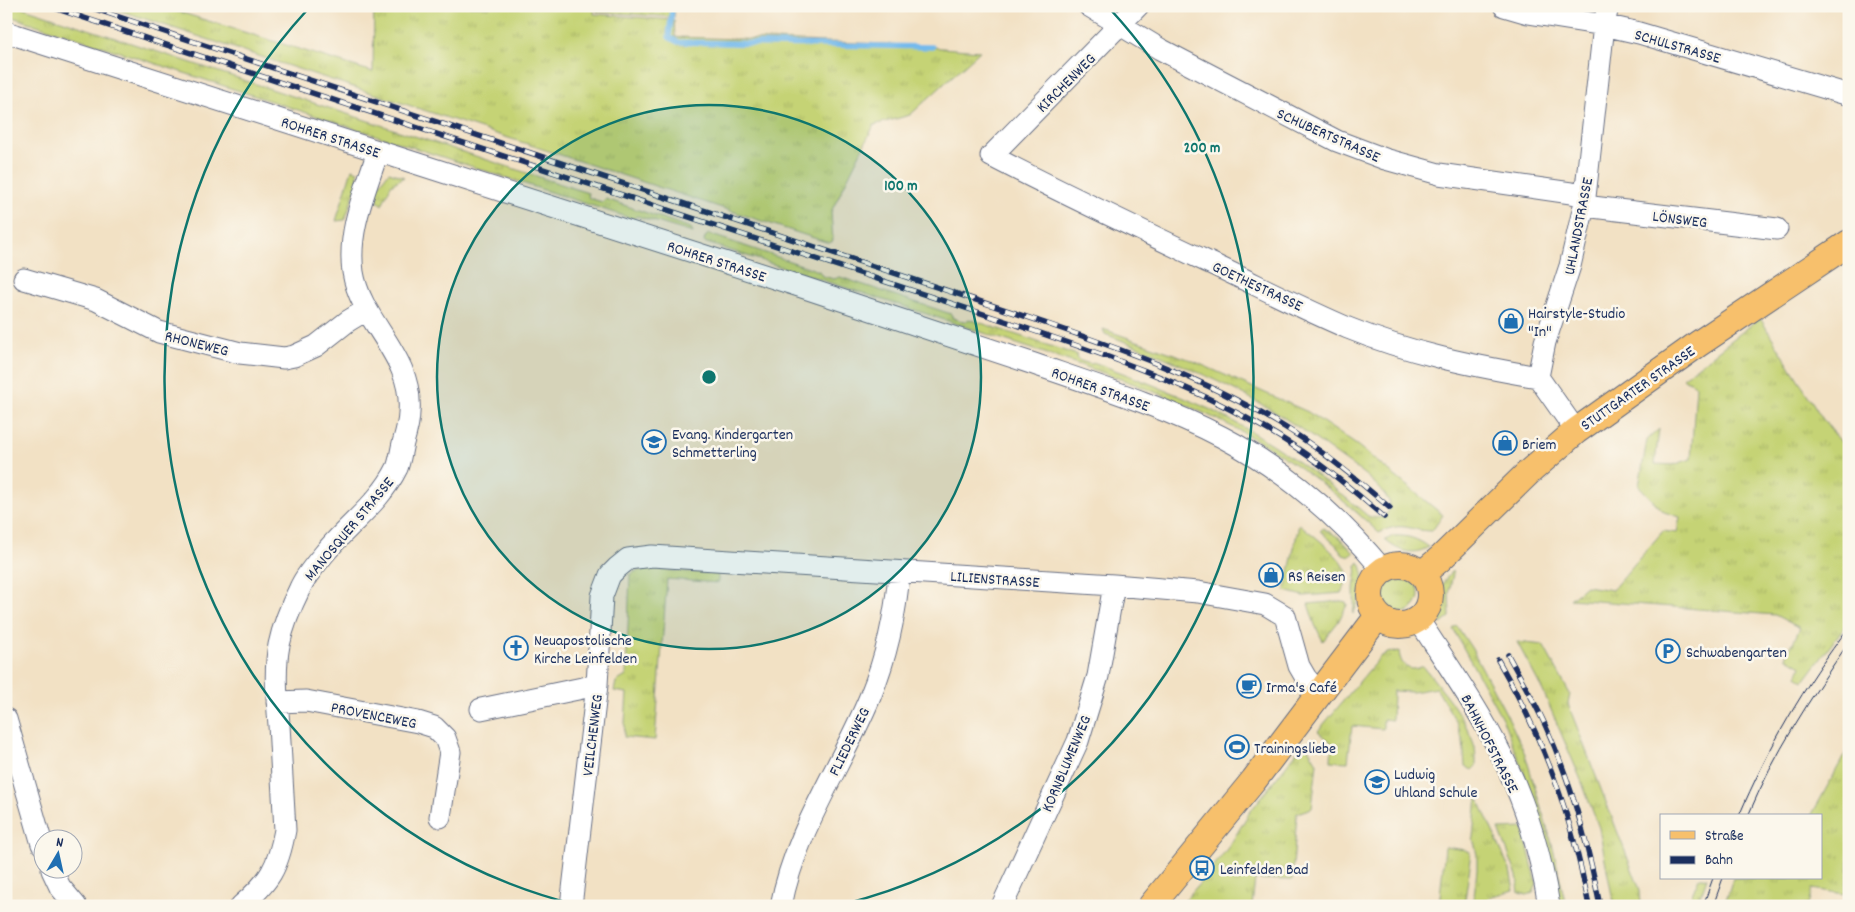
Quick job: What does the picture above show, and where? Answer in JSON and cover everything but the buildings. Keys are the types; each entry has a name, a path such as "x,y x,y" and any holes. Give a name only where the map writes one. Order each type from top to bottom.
{"main road":[{"name":"STUTTGARTER STRASSE","path":"1422,574 1442,558 1528,473 1576,431 1698,344 1849,243"},
{"path":"1403,565 1414,568 1422,574 1428,582 1430,601 1426,610 1418,619 1408,624 1397,625 1387,622 1378,616 1372,607 1370,597 1375,577 1383,570 1403,565"},
{"path":"1151,906 1254,780 1378,616"}],"street":[{"name":"SCHUBERTSTRASSE","path":"1089,6 1160,49 1239,92 1337,141 1413,168 1585,201"},
{"name":"KIRCHENWEG","path":"991,156 1138,6"},
{"name":"SCHULSTRASSE","path":"1504,6 1528,13 1606,15 1639,33 1849,95"},
{"name":"UHLANDSTRASSE","path":"1538,377 1540,358 1572,258 1585,201 1606,15"},
{"name":"ROHRER STRASSE","path":"6,32 874,311 1078,379 1180,417 1223,438 1285,475 1322,506 1367,551 1383,570"},
{"name":"MANOSQUER STRASSE","path":"241,906 260,890 272,874 281,851 284,830 277,675 279,646 285,625 300,587 311,570 333,543 373,504 386,488 398,467 409,421 410,411 407,385 403,372 390,346 366,310 360,298 353,273 351,250 356,218 378,151"},
{"name":"GOETHESTRASSE","path":"991,156 1126,223 1349,328 1390,343 1456,362 1538,377"},
{"name":"LÖNSWEG","path":"1585,201 1777,229"},
{"name":"RHONEWEG","path":"24,279 96,300 159,332 240,352 284,358 294,356 316,346 348,321 366,310"},
{"path":"1538,377 1576,431"},
{"name":"LILIENSTRASSE","path":"618,568 628,559 652,556 1114,585 1228,596 1265,604 1285,616 1298,666 1319,693"},
{"name":"VEILCHENWEG","path":"571,906 597,684 602,596 610,575 618,568"},
{"name":"FLIEDERWEG","path":"781,906 786,880 817,804 870,697 884,654 898,589 899,572"},
{"name":"KORNBLUMENWEG","path":"1002,906 1078,741 1098,676 1114,585"},
{"name":"BAHNHOFSTRASSE","path":"1418,619 1464,690 1502,756 1526,816 1541,868 1549,906"},
{"path":"481,709 597,684"},
{"name":"PROVENCEWEG","path":"277,702 306,701 418,722 434,727 444,738 450,752 440,817"},
{"path":"6,719 38,830"},
{"path":"57,880 60,887 76,906"}],"green space":[{"path":"6,6 18,6 588,193 589,198 602,202 606,199 691,228 693,233 637,216 633,219 6,15"},
{"path":"106,6 160,6 373,72 374,6 595,6 594,14 674,20 675,37 890,44 980,51 910,115 874,125 831,212 833,241 829,243"},
{"path":"597,6 675,6 674,17 597,12"},
{"path":"352,169 358,171 358,182 345,220 336,221"},
{"path":"389,172 404,177 391,185 382,205 374,198 378,186"},
{"path":"709,234 819,271 822,276 834,279 840,277 951,314 953,318 965,322 969,319 1077,355 1078,360 1090,364 1096,363 1139,379 1209,409 1272,444 1331,486 1368,516 1377,518 1384,516 1388,512 1390,503 1375,483 1291,423 1261,404 1223,384 1105,334 1103,329 1191,360 1308,412 1358,446 1443,515 1432,531 1394,527 1379,533 1321,483 1279,454 1235,428 1186,405 1080,365 704,242 705,237"},
{"path":"1760,318 1822,418 1849,452 1849,621 1804,681 1797,676 1801,666 1786,657 1800,628 1775,615 1570,599 1586,586 1612,590 1663,531 1677,533 1680,517 1664,512 1639,486 1647,440 1659,429 1655,464 1673,465 1691,459 1696,386 1683,378"},
{"path":"1299,524 1327,547 1345,568 1347,576 1343,593 1304,596 1285,591"},
{"path":"1323,528 1340,538 1354,553 1350,556 1343,554 1320,531"},
{"path":"1394,536 1413,538 1429,547 1412,552 1401,550 1385,540"},
{"path":"1359,562 1364,581 1359,601 1353,614 1356,566"},
{"path":"647,569 718,574 718,583 667,579 655,740 624,737 627,693 614,691 616,682 626,676 630,575 636,571"},
{"path":"1452,571 1449,594 1450,617 1441,624 1438,610 1439,596 1447,577"},
{"path":"1400,575 1414,580 1419,594 1414,608 1400,613 1386,608 1381,594 1386,580"},
{"path":"1346,602 1347,605 1338,622 1323,641 1308,604"},
{"path":"1457,626 1472,649 1525,754 1552,844 1566,906 1561,906 1535,801 1503,720 1453,629"},
{"path":"1517,642 1543,645 1570,694 1568,704 1640,890 1641,906 1614,906 1599,828 1543,691"},
{"path":"1399,651 1401,660 1406,667 1413,669 1423,666 1462,719 1475,749 1476,766 1472,770 1465,766 1463,741 1457,723 1436,688 1412,692 1393,691 1392,720 1383,719 1383,729 1352,726 1348,762 1331,761 1332,743 1318,731 1380,657 1387,653"},
{"path":"1303,744 1306,745 1317,763 1312,808 1297,813 1292,880 1255,879 1252,906 1180,906 1230,845 1249,813"},
{"path":"1849,747 1849,871 1845,894 1812,889 1808,906 1724,906 1732,880 1822,880 1822,814 1812,814"},
{"path":"1477,796 1510,870 1514,890 1493,896 1478,906 1473,906 1477,870 1477,855 1473,837"},
{"path":"1523,828 1537,884 1533,893 1527,895 1519,893 1517,876 1499,829"},
{"path":"1445,847 1469,852 1471,859 1464,906 1439,906"},
{"path":"1698,880 1706,880 1697,906 1687,906"}],"waterway":[{"path":"672,9 669,37 678,42 932,47"}],"tram line":[{"path":"1740,814 1762,767 1802,694 1849,627"},
{"path":"1749,814 1781,748 1849,642"},
{"path":"1703,906 1712,880"},
{"path":"1713,906 1722,880"}],"railway":[{"path":"48,6 1011,323 1138,368 1199,394 1276,435 1324,468 1384,517"},
{"path":"86,6 1024,316 1127,352 1195,380 1260,412 1317,449 1390,508"},
{"path":"1508,655 1542,718 1564,770 1584,837 1600,906"},
{"path":"1498,660 1515,690 1543,749 1565,809 1589,906"}],"place":[{"name":"Hairstyle-Studio \"In\"","path":"1511,321"},
{"name":"Evang. Kindergarten Schmetterling","path":"654,442"},
{"name":"Briem","path":"1505,443"},
{"name":"RS Reisen","path":"1271,575"},
{"name":"Neuapostolische Kirche Leinfelden","path":"516,648"},
{"name":"Schwabengarten","path":"1668,651"},
{"name":"Irma's Café","path":"1249,686"},
{"name":"Trainingsliebe","path":"1237,747"},
{"name":"Ludwig Uhland Schule","path":"1377,782"},
{"name":"Leinfelden Bad","path":"1202,868"}]}
